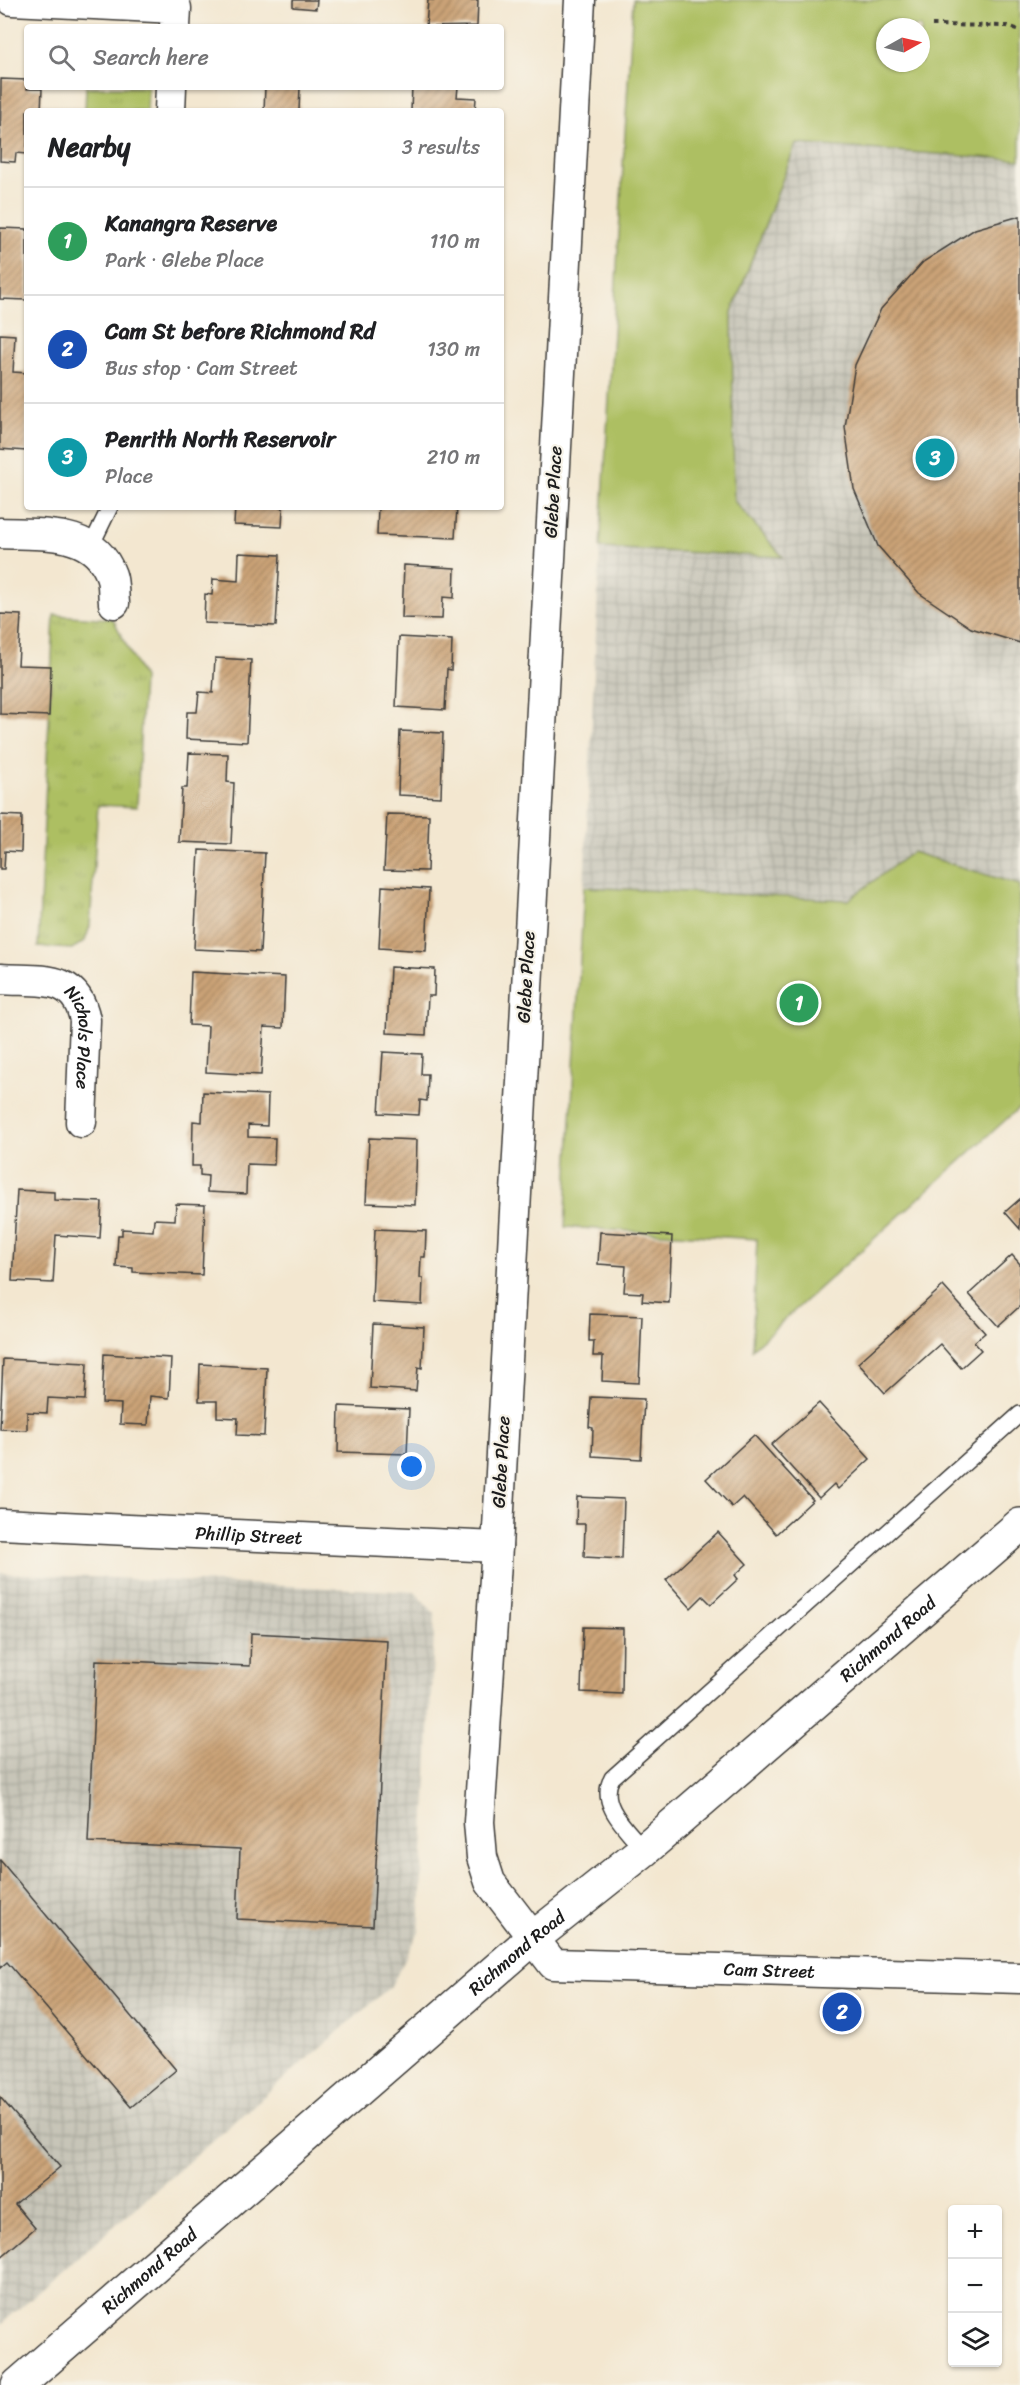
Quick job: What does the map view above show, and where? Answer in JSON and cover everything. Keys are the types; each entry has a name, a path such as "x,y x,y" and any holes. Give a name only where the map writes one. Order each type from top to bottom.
{"street":[{"path":"12,0 176,8 175,24"},
{"name":"Glebe Place","path":"532,1939 490,1882 482,1857 479,1834 497,1547 580,0"},
{"path":"170,108 171,90"},
{"path":"0,533 59,536 80,540 91,546 99,554 111,576 114,603"},
{"name":"Nichols Place","path":"0,980 57,982 73,991 82,1005 85,1020 81,1122"},
{"name":"Phillip Street","path":"0,1524 497,1547"},
{"name":"Richmond Road","path":"18,2385 532,1939 644,1850 1020,1525"},
{"name":"Cam Street","path":"532,1939 553,1964 1020,1977"}],"lane":[{"path":"91,546 109,510"},
{"path":"644,1850 610,1806 607,1787 612,1778 1020,1414"}],"path":[{"path":"932,25 1007,26 1020,30"}],"shaded area":[{"path":"796,144 1020,160 1020,885 912,852 848,900 584,887 600,548 782,556 734,502 732,312"},
{"path":"0,1573 415,1592 435,1614 419,1932 391,1986 0,2325"}],"green space":[{"path":"633,0 1020,0 1020,160 796,144 732,312 734,501 783,557 600,548"},
{"path":"86,90 148,90 147,108 85,108"},
{"path":"54,615 113,619 143,678 137,807 98,805 90,926 85,941 72,949 38,947"},
{"path":"912,852 1020,885 1020,1107 752,1349 757,1239 565,1227 584,887 848,900"}],"building":[{"path":"293,0 317,0 316,9 293,7"},
{"path":"428,0 478,0 477,24 426,24"},
{"path":"1,79 24,80 24,90 42,90 41,108 24,108 24,154 16,153 15,162 0,161"},
{"path":"265,90 300,90 299,108 264,108"},
{"path":"412,90 458,90 457,97 476,98 475,108 411,108"},
{"path":"1020,216 1020,643 971,628 919,593 878,546 854,489 845,427 855,365 881,309 923,262 975,229"},
{"path":"0,228 24,229 24,300 0,299"},
{"path":"0,334 15,335 13,372 24,373 24,451 0,449"},
{"path":"235,510 283,510 282,527 234,525"},
{"path":"378,510 457,510 455,538 377,535"},
{"path":"239,553 280,555 276,626 204,623 205,594 212,595 213,579 238,581"},
{"path":"404,565 455,568 454,598 443,597 442,619 402,618"},
{"path":"0,614 21,615 18,665 51,666 49,716 0,714"},
{"path":"399,637 452,640 451,670 447,669 445,710 396,707"},
{"path":"215,658 251,660 247,742 186,739 187,712 197,712 199,692 213,693"},
{"path":"400,731 443,733 441,797 398,795"},
{"path":"189,753 228,754 227,782 234,783 231,844 179,842 182,788 187,788"},
{"path":"387,814 429,815 427,871 384,870"},
{"path":"0,815 22,816 21,852 5,851 4,869 0,869"},
{"path":"199,850 265,853 260,952 194,949"},
{"path":"382,886 429,889 426,951 379,948"},
{"path":"390,967 435,969 434,996 428,996 426,1035 387,1033"},
{"path":"191,972 285,977 283,1028 264,1027 261,1075 206,1072 208,1026 189,1025"},
{"path":"383,1052 422,1054 421,1074 428,1074 427,1101 420,1100 419,1115 379,1113"},
{"path":"203,1092 268,1095 267,1126 248,1125 248,1137 275,1138 274,1165 247,1164 246,1194 207,1192 208,1176 200,1175 200,1166 192,1166 193,1121 202,1122"},
{"path":"369,1138 417,1140 415,1205 366,1203"},
{"path":"17,1190 54,1192 54,1200 102,1202 100,1238 56,1235 53,1283 12,1281"},
{"path":"1020,1199 1020,1229 1005,1212"},
{"path":"176,1204 205,1205 202,1275 133,1272 133,1268 116,1267 118,1235 122,1235 122,1229 153,1231 154,1219 175,1220"},
{"path":"375,1229 426,1231 425,1257 421,1257 422,1305 372,1302"},
{"path":"600,1232 672,1236 669,1303 642,1301 643,1293 624,1292 626,1266 598,1264"},
{"path":"1012,1255 1020,1264 1020,1306 998,1326 969,1294"},
{"path":"943,1286 985,1333 974,1342 981,1350 961,1368 940,1344 885,1393 858,1363"},
{"path":"590,1314 642,1316 639,1383 602,1381 603,1356 593,1356 594,1341 589,1341"},
{"path":"373,1324 424,1327 422,1368 418,1367 416,1391 370,1388"},
{"path":"104,1354 171,1358 169,1398 150,1396 148,1425 120,1424 121,1404 102,1403"},
{"path":"3,1359 87,1363 85,1400 48,1398 47,1413 27,1412 27,1430 0,1429"},
{"path":"200,1364 267,1368 264,1436 237,1435 238,1418 217,1417 217,1401 199,1401"},
{"path":"591,1397 644,1399 641,1459 592,1456 593,1428 589,1427"},
{"path":"819,1403 870,1459 838,1489 834,1484 819,1498 771,1445"},
{"path":"339,1406 409,1409 407,1454 338,1452"},
{"path":"754,1435 813,1500 776,1534 743,1497 732,1507 706,1479"},
{"path":"577,1497 624,1499 622,1559 584,1557 585,1524 576,1524"},
{"path":"718,1532 747,1564 735,1575 738,1579 711,1604 703,1596 691,1608 666,1580"},
{"path":"583,1627 623,1628 622,1694 581,1692"},
{"path":"251,1633 387,1640 373,1926 237,1919 240,1849 88,1842 96,1660 250,1666"},
{"path":"0,1860 176,2070 131,2107 7,1962 0,1968"},
{"path":"0,2097 60,2167 15,2204 35,2228 0,2258"}],"place":[{"name":"Penrith North Reservoir","path":"935,458"},
{"name":"Kanangra Reserve","path":"799,1003"},
{"name":"Cam St before Richmond Rd","path":"842,2012"}]}
